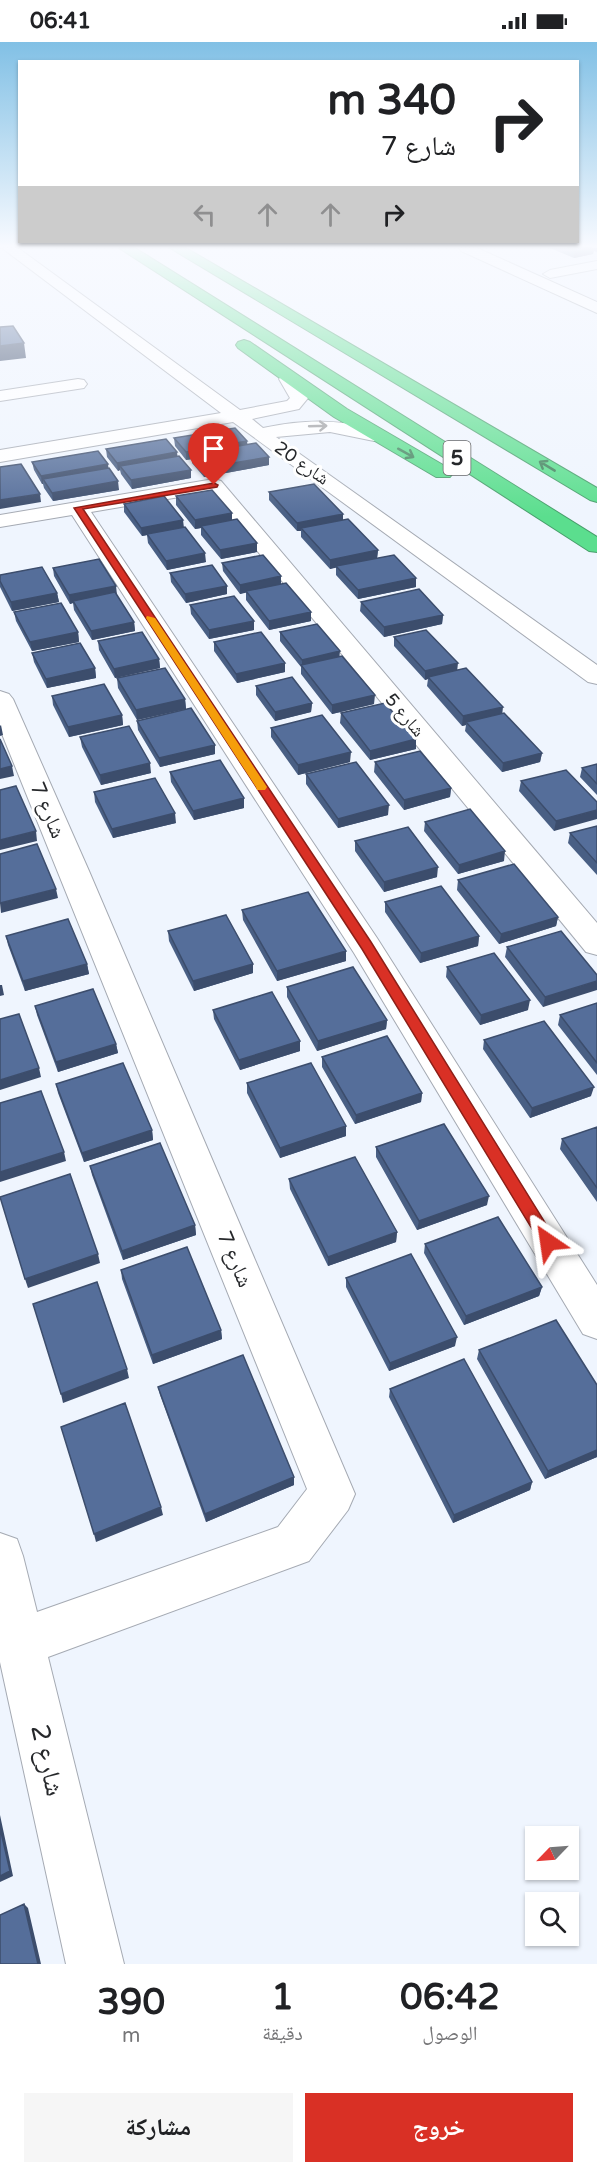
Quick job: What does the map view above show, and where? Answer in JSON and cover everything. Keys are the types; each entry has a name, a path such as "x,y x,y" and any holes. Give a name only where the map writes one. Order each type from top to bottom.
{"highway":[{"path":"235,338 288,379 374,435 454,480"},
{"name":"5","path":"268,338 597,546"},
{"name":"5","path":"329,338 597,496"},
{"path":"494,502 524,519 597,551"}],"street":[{"name":"شارع 20","path":"131,338 597,677"},
{"path":"0,456 279,410 297,402 296,390 288,379"},
{"path":"0,396 78,384"},
{"path":"260,434 318,424 346,427 374,435"},
{"name":"شارع 5","path":"78,508 214,485 597,944"},
{"path":"0,521 78,508 366,945 597,1321"},
{"name":"شارع 7","path":"0,699 74,871 332,1494 293,1545 21,1641"},
{"name":"شارع 2","path":"0,1556 95,1964"}],"building":[{"path":"0,338 21,338 24,343 0,346"},
{"path":"235,428 247,441 186,452 174,438"},
{"path":"166,439 177,452 117,463 106,449"},
{"path":"256,443 269,457 203,468 191,454"},
{"path":"98,451 108,464 41,476 32,462"},
{"path":"179,456 191,470 131,480 120,466"},
{"path":"21,464 40,494 0,500 0,467"},
{"path":"109,468 118,481 52,493 43,479"},
{"path":"314,484 343,514 297,523 269,492"},
{"path":"212,490 232,513 195,520 176,496"},
{"path":"164,496 183,520 141,528 124,504"},
{"path":"237,519 257,543 220,550 201,526"},
{"path":"348,519 378,550 330,560 301,528"},
{"path":"185,527 205,553 166,561 147,534"},
{"path":"263,555 281,576 240,585 222,563"},
{"path":"394,555 416,578 358,590 336,566"},
{"path":"99,559 116,586 69,595 53,568"},
{"path":"212,565 227,586 185,594 170,573"},
{"path":"42,567 57,593 11,602 0,581 0,575"},
{"path":"286,583 311,612 269,621 246,591"},
{"path":"419,589 443,615 384,627 361,602"},
{"path":"115,592 134,622 91,631 73,601"},
{"path":"234,596 254,621 209,630 190,605"},
{"path":"61,603 78,632 30,642 14,612"},
{"path":"317,624 340,651 302,660 280,632"},
{"path":"426,630 458,663 425,671 394,637"},
{"path":"142,632 159,659 114,669 98,641"},
{"path":"261,632 285,663 236,674 214,642"},
{"path":"80,643 95,668 46,679 32,653"},
{"path":"342,656 375,695 332,705 301,665"},
{"path":"165,668 185,699 136,710 117,678"},
{"path":"466,668 503,707 463,716 428,677"},
{"path":"292,677 312,703 275,712 256,686"},
{"path":"104,684 122,715 68,727 52,696"},
{"path":"385,703 416,739 370,751 341,713"},
{"path":"191,708 215,745 159,758 137,721"},
{"path":"504,713 542,753 503,763 466,722"},
{"path":"322,715 351,752 298,765 271,728"},
{"path":"129,726 150,763 100,775 80,737"},
{"path":"0,739 12,766 0,769"},
{"path":"420,751 451,788 404,800 375,762"},
{"path":"220,760 244,798 193,811 170,772"},
{"path":"356,762 389,805 338,819 306,774"},
{"path":"597,764 597,784 582,768"},
{"path":"566,770 597,802 597,810 556,821 521,781"},
{"path":"155,778 175,813 112,829 94,792"},
{"path":"16,786 36,831 0,840 0,790"},
{"path":"470,809 505,851 459,865 425,822"},
{"path":"597,826 597,863 570,833"},
{"path":"408,827 438,867 384,882 355,841"},
{"path":"37,844 56,889 0,903 0,854"},
{"path":"514,864 558,917 501,934 458,880"},
{"path":"441,886 479,936 421,953 385,902"},
{"path":"308,892 346,951 277,971 242,910"},
{"path":"226,915 253,964 193,981 168,931"},
{"path":"68,919 87,964 23,981 6,936"},
{"path":"561,931 597,975 597,981 545,997 507,947"},
{"path":"494,953 530,1000 481,1015 447,967"},
{"path":"353,967 387,1020 318,1041 287,987"},
{"path":"93,989 116,1044 56,1062 35,1006"},
{"path":"272,992 300,1041 239,1060 213,1010"},
{"path":"597,1003 597,1063 560,1015"},
{"path":"19,1014 39,1068 0,1080 0,1019"},
{"path":"544,1021 594,1087 532,1108 484,1040"},
{"path":"387,1036 422,1093 356,1115 322,1057"},
{"path":"123,1063 152,1130 82,1153 56,1084"},
{"path":"311,1063 346,1126 280,1148 247,1083"},
{"path":"41,1091 64,1152 0,1172 0,1103"},
{"path":"444,1124 489,1196 419,1221 376,1147"},
{"path":"597,1127 597,1188 562,1139"},
{"path":"160,1143 195,1225 122,1251 90,1166"},
{"path":"355,1157 397,1232 328,1257 289,1179"},
{"path":"70,1174 98,1254 25,1279 0,1197"},
{"path":"498,1217 542,1287 466,1316 425,1244"},
{"path":"187,1247 221,1330 152,1355 121,1270"},
{"path":"411,1254 457,1337 390,1363 346,1278"},
{"path":"97,1282 127,1369 61,1394 33,1304"},
{"path":"556,1320 597,1385 597,1450 548,1471 479,1350"},
{"path":"243,1355 294,1477 205,1514 158,1387"},
{"path":"464,1359 532,1482 454,1515 390,1389"},
{"path":"125,1403 161,1507 94,1534 61,1427"},
{"path":"0,1828 10,1871 0,1876"},
{"path":"24,1904 38,1964 0,1964 0,1915"}],"slow traffic":[{"path":"150,618 261,787"}],"route":[{"path":"214,485 78,508 366,945 548,1242"}]}
